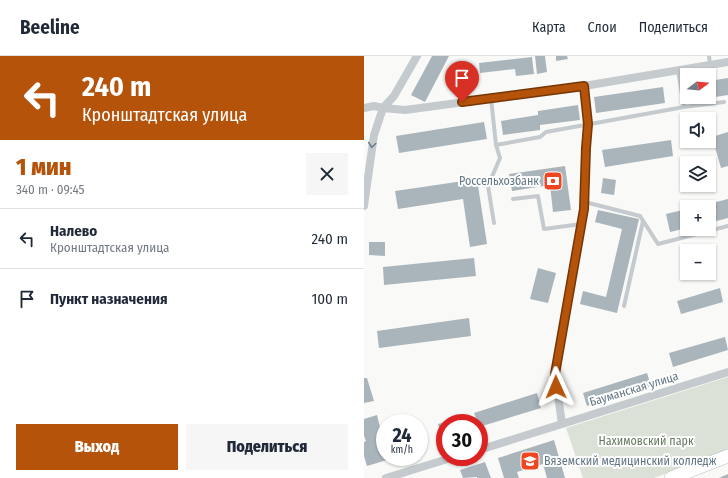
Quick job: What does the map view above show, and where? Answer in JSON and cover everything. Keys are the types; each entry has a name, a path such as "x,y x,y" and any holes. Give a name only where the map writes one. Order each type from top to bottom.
{"main road":[{"path":"671,478 728,456"}],"street":[{"path":"364,206 374,135 383,108 394,96 417,56"},
{"path":"364,108 374,106 404,110 584,86 728,62"},
{"path":"562,424 555,374 584,202 588,124 584,86"},
{"name":"Бауманская улица","path":"488,447 728,372"},
{"path":"386,478 436,463"}],"lane":[{"path":"709,56 710,65"},
{"path":"678,70 684,107"},
{"path":"491,98 496,145 500,158 488,186 494,223"},
{"path":"496,145 540,137 546,132 588,124 684,107 724,102"},
{"path":"513,199 538,196 544,229 581,224"},
{"path":"584,202 640,216 658,244 728,226"},
{"path":"624,306 643,221"}],"green space":[{"name":"Нахимовский парк","path":"728,377 728,450 654,478 583,478 566,428"}],"building":[{"path":"432,56 449,56 425,102 411,95"},
{"path":"535,56 545,56 547,72 537,74"},
{"path":"556,56 567,56 568,59 556,61"},
{"path":"532,57 534,74 516,76 515,69 480,73 479,63"},
{"path":"728,78 728,95 716,97 716,80"},
{"path":"663,87 665,103 596,113 594,97"},
{"path":"578,105 580,120 540,125 540,130 503,135 501,121 538,115 538,111"},
{"path":"484,122 487,139 399,153 396,136"},
{"path":"728,132 728,166 721,168 715,148 716,136"},
{"path":"671,140 673,156 605,167 602,150"},
{"path":"565,166 571,210 553,212 550,185 512,191 509,174"},
{"path":"603,178 616,180 614,195 601,193"},
{"path":"477,179 487,244 470,247 463,199 398,209 395,191"},
{"path":"728,199 728,218 716,221 716,202"},
{"path":"598,210 639,219 617,313 580,304 583,291 606,297 622,229 595,222"},
{"path":"680,211 680,230 670,232 666,214"},
{"path":"369,242 385,242 385,256 369,255"},
{"path":"474,258 476,276 384,285 383,267"},
{"path":"538,268 556,273 548,303 530,299"},
{"path":"720,288 723,302 681,314 677,301"},
{"path":"469,318 471,336 379,348 377,331"},
{"path":"725,337 728,350 673,367 669,353"},
{"path":"647,373 651,386 587,406 583,393"},
{"path":"364,378 367,378 374,401 364,403"},
{"path":"537,393 541,408 488,424 488,414 474,413"},
{"path":"376,415 376,463 367,466 364,456 364,442 366,441 364,436 364,419"},
{"name":"Вяземский медицинский колледж","path":"554,440 565,478 547,478 543,464 517,472 519,478 504,478 498,458"},
{"path":"472,466 486,466 491,478 463,478 460,470"},
{"path":"728,474 728,478 719,478"}],"place":[{"name":"Россельхозбанк","path":"553,181"},
{"name":"Вяземский медицинский колледж","path":"530,461"}],"route":[{"path":"462,102 584,86 588,124 584,209 555,374 556,387"}]}
